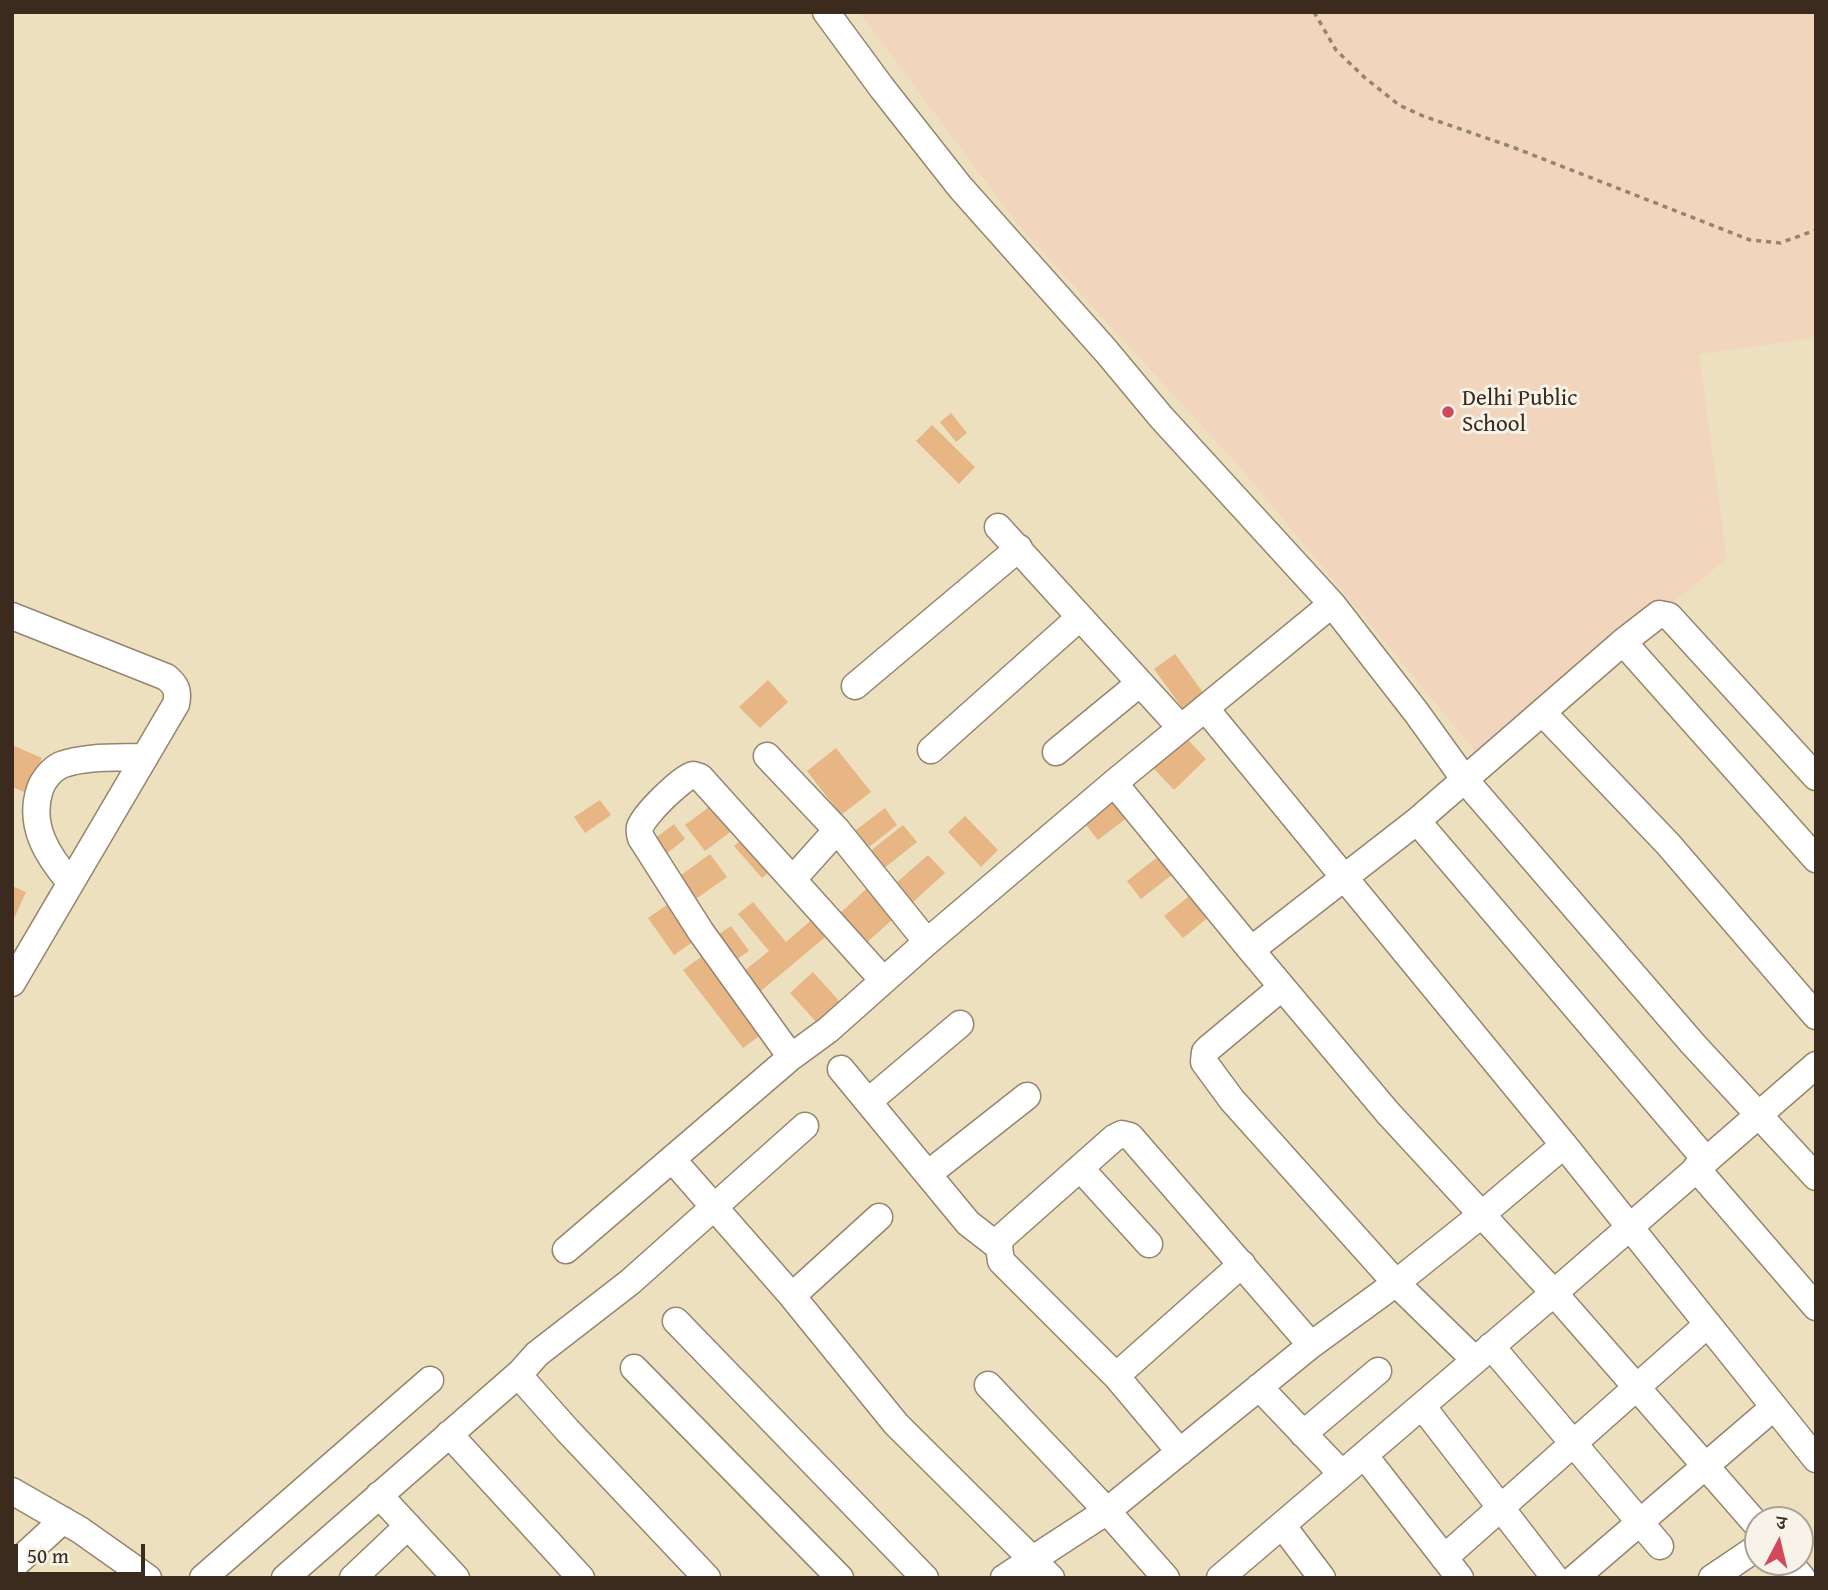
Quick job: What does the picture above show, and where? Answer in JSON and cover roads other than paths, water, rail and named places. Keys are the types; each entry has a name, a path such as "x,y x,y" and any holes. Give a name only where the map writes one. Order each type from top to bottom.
{"street":[{"path":"826,12 960,187 1161,417 1332,604 1465,780 1693,1044 1816,1177"},
{"path":"998,527 1181,728"},
{"path":"855,686 1019,548"},
{"path":"566,1250 791,1057 828,1030 1114,783 1332,604"},
{"path":"1251,950 1417,821 1656,615 1665,614 1816,777"},
{"path":"12,616 153,671 174,683 178,695 176,704 12,983"},
{"path":"931,750 1079,618"},
{"path":"1623,642 1816,859"},
{"path":"1056,752 1140,683"},
{"path":"1205,708 1564,1145 1816,1459"},
{"path":"1543,713 1668,844 1816,1016"},
{"path":"767,756 837,830 927,942"},
{"path":"70,882 54,863 36,823 37,801 42,785 60,765 98,759 143,757"},
{"path":"791,1057 701,932 641,838 641,825 681,780 692,775 700,777 883,980"},
{"path":"1114,783 1281,988 1388,1113 1554,1293 1744,1510"},
{"path":"1417,821 1816,1307"},
{"path":"793,878 837,830"},
{"path":"1281,988 1209,1048 1205,1052 1203,1062 1232,1100 1396,1283 1483,1353 1573,1443 1660,1546"},
{"path":"869,1101 960,1024"},
{"path":"1220,1578 1816,1065"},
{"path":"841,1069 968,1223 999,1247"},
{"path":"928,1174 1027,1096"},
{"path":"285,1578 521,1372 537,1354 630,1282 805,1126"},
{"path":"1180,1452 1116,1376 1001,1261 999,1247 1002,1238 1114,1138 1126,1134 1311,1345"},
{"path":"1003,1578 1107,1511 1311,1345 1396,1283 1481,1215 1564,1145"},
{"path":"672,1159 792,1296 896,1424 1051,1578"},
{"path":"1080,1168 1149,1244"},
{"path":"792,1296 879,1217"},
{"path":"1116,1376 1242,1264"},
{"path":"676,1321 925,1578"},
{"path":"1364,1455 1452,1568 1500,1507 1707,1324"},
{"path":"634,1368 839,1578"},
{"path":"1303,1433 1378,1371"},
{"path":"521,1372 522,1378 568,1431 707,1578"},
{"path":"202,1578 430,1380"},
{"path":"988,1385 1166,1578"},
{"path":"1259,1387 1342,1474"},
{"path":"1422,1406 1555,1578"},
{"path":"1575,1578 1774,1408"},
{"path":"449,1434 581,1578"},
{"path":"12,1491 63,1520 148,1578"},
{"path":"379,1495 456,1578"},
{"path":"12,1567 63,1520"},
{"path":"1282,1525 1322,1578"},
{"path":"353,1578 408,1526"},
{"path":"1712,1578 1744,1556"}],"place":[{"name":"Delhi Public School","path":"1448,412"}]}
